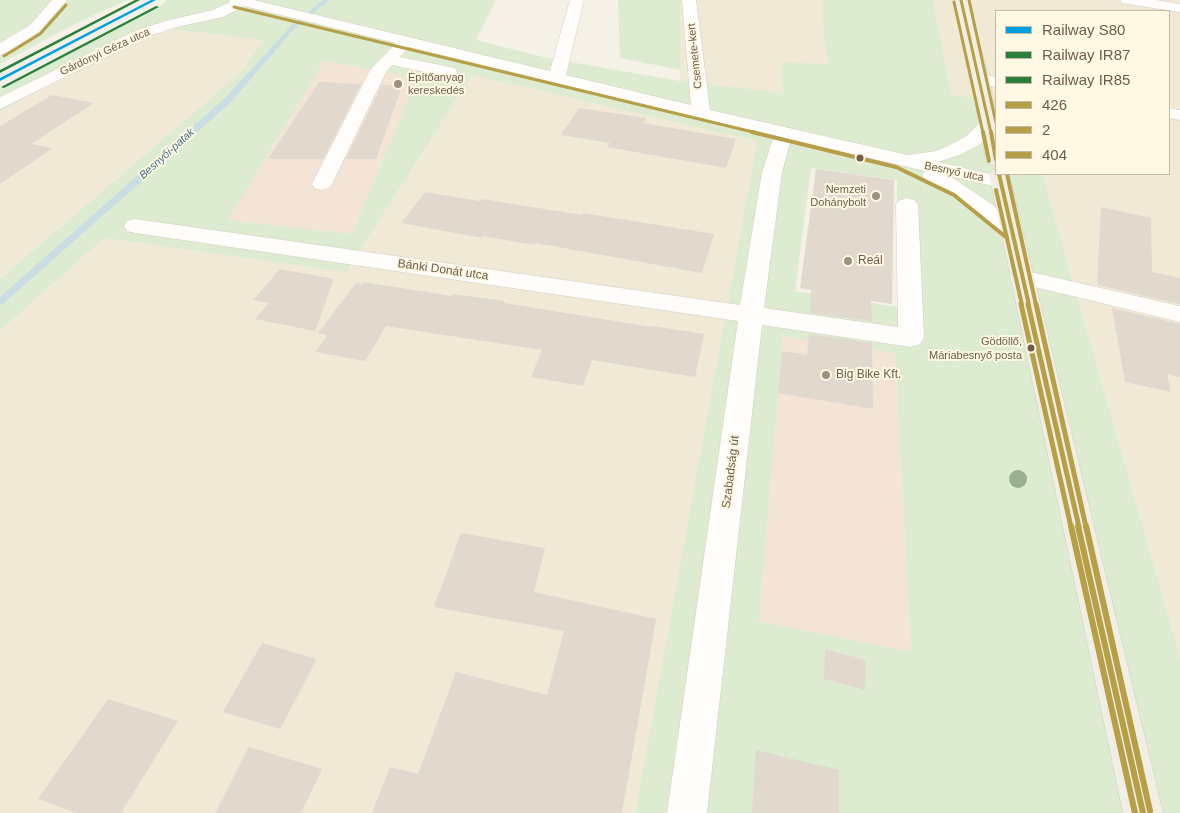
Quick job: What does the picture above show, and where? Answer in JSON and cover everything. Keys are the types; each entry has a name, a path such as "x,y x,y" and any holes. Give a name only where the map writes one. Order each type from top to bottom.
{"main road":[{"path":"961,0 988,81 989,125 995,155"},
{"path":"1000,178 1143,813"}],"street":[{"path":"0,50 29,33 60,0"},
{"name":"Besnyő utca","path":"241,0 899,160 1000,178"},
{"name":"Gárdonyi Géza utca","path":"0,104 142,33 174,22 218,14 241,0"},
{"path":"557,77 577,0"},
{"name":"Csemete-kert","path":"689,0 701,112"},
{"path":"1127,0 1180,8"},
{"path":"322,184 378,70 408,41"},
{"path":"388,59 449,72"},
{"path":"899,160 940,156 972,141 989,125"},
{"name":"Szabadság út","path":"686,813 751,314 772,172 784,133"},
{"path":"899,160 958,189 986,209 1012,232"},
{"name":"Bánki Donát utca","path":"135,226 911,338 907,204"},
{"path":"1022,277 1180,314"}],"shaded area":[{"path":"680,0 823,0 823,28 828,64 783,94 680,81"},
{"path":"933,0 1180,0 1180,658 1042,175 1170,175 1170,10 995,10 995,100 951,95"},
{"path":"165,28 264,39 242,71 0,279 0,112 43,88"},
{"path":"324,61 417,78 352,234 227,220"},
{"path":"472,75 757,141 635,813 0,813 0,331 104,238 346,272"},
{"path":"783,336 895,353 911,652 759,621"}],"green space":[{"path":"0,0 127,0 79,22 0,64"},
{"path":"166,0 496,0 476,40 547,58 680,81 783,93 782,62 828,64 823,28 823,0 933,0 951,95 995,100 995,175 1042,175 1180,658 1180,813 635,813 757,141 472,75 346,272 104,238 0,331 0,279 242,71 263,40 165,28 43,88 0,112 0,88 163,4","holes":["324,61 417,78 352,234 228,220","811,168 897,180 897,307 795,291","783,336 895,353 911,652 759,621"]},
{"path":"618,0 680,0 681,70 620,58"}],"building":[{"path":"319,82 361,84 323,159 268,159"},
{"path":"382,85 402,86 376,159 346,159"},
{"path":"52,95 94,103 31,144 53,148 0,184 0,126"},
{"path":"579,108 646,118 643,123 736,139 726,168 607,147 610,143 561,135"},
{"name":"Reál","path":"816,169 894,180 892,304 871,301 872,321 810,313 811,290 800,288"},
{"path":"425,192 582,215 583,213 714,234 702,273 536,243 535,245 483,236 482,238 401,223"},
{"path":"1101,207 1151,218 1152,272 1180,278 1180,304 1097,285"},
{"path":"280,269 334,279 315,331 255,319 269,303 253,300"},
{"path":"363,282 452,296 453,294 504,301 504,303 704,334 695,377 592,360 583,386 531,377 542,350 386,326 365,361 316,352 327,335 318,333 356,283 362,284"},
{"path":"1112,308 1180,324 1180,377 1167,374 1171,392 1125,382"},
{"name":"Big Bike Kft.","path":"809,334 872,343 873,409 778,393 782,351 807,355"},
{"path":"461,533 545,548 534,592 656,619 622,813 372,813 390,767 418,774 456,672 547,695 564,631 434,607"},
{"path":"262,643 317,659 280,729 223,712"},
{"path":"825,649 866,660 865,690 824,679"},
{"path":"108,699 178,721 121,813 76,813 38,799"},
{"path":"249,747 322,769 301,813 215,813"},
{"path":"756,750 839,770 839,813 752,813"}],"waterway":[{"name":"Besnyői-patak","path":"0,302 227,101 295,25 327,0"}],"rail line":[{"name":"IR85","path":"0,72 138,0"},
{"name":"S80","path":"0,80 154,0"},
{"name":"IR87","path":"3,87 157,7"}],"transit line":[{"name":"426","path":"961,0 980,79 995,155"},
{"name":"404","path":"969,0 995,118"},
{"name":"2","path":"954,2 973,81 989,161"},
{"name":"2","path":"4,56 40,34 66,5"},
{"name":"2","path":"234,7 896,167 954,195 1007,238"},
{"name":"426","path":"999,175 1143,813"},
{"name":"404","path":"1007,175 1150,811"},
{"name":"2","path":"996,190 1135,813"}],"place":[{"name":"Építőanyag kereskedés","path":"398,84"},
{"name":"Nemzeti Dohánybolt","path":"876,196"},
{"name":"Reál","path":"848,261"},
{"name":"Gödöllő, Máriabesnyő posta","path":"1031,348"},
{"name":"Big Bike Kft.","path":"826,375"}]}
